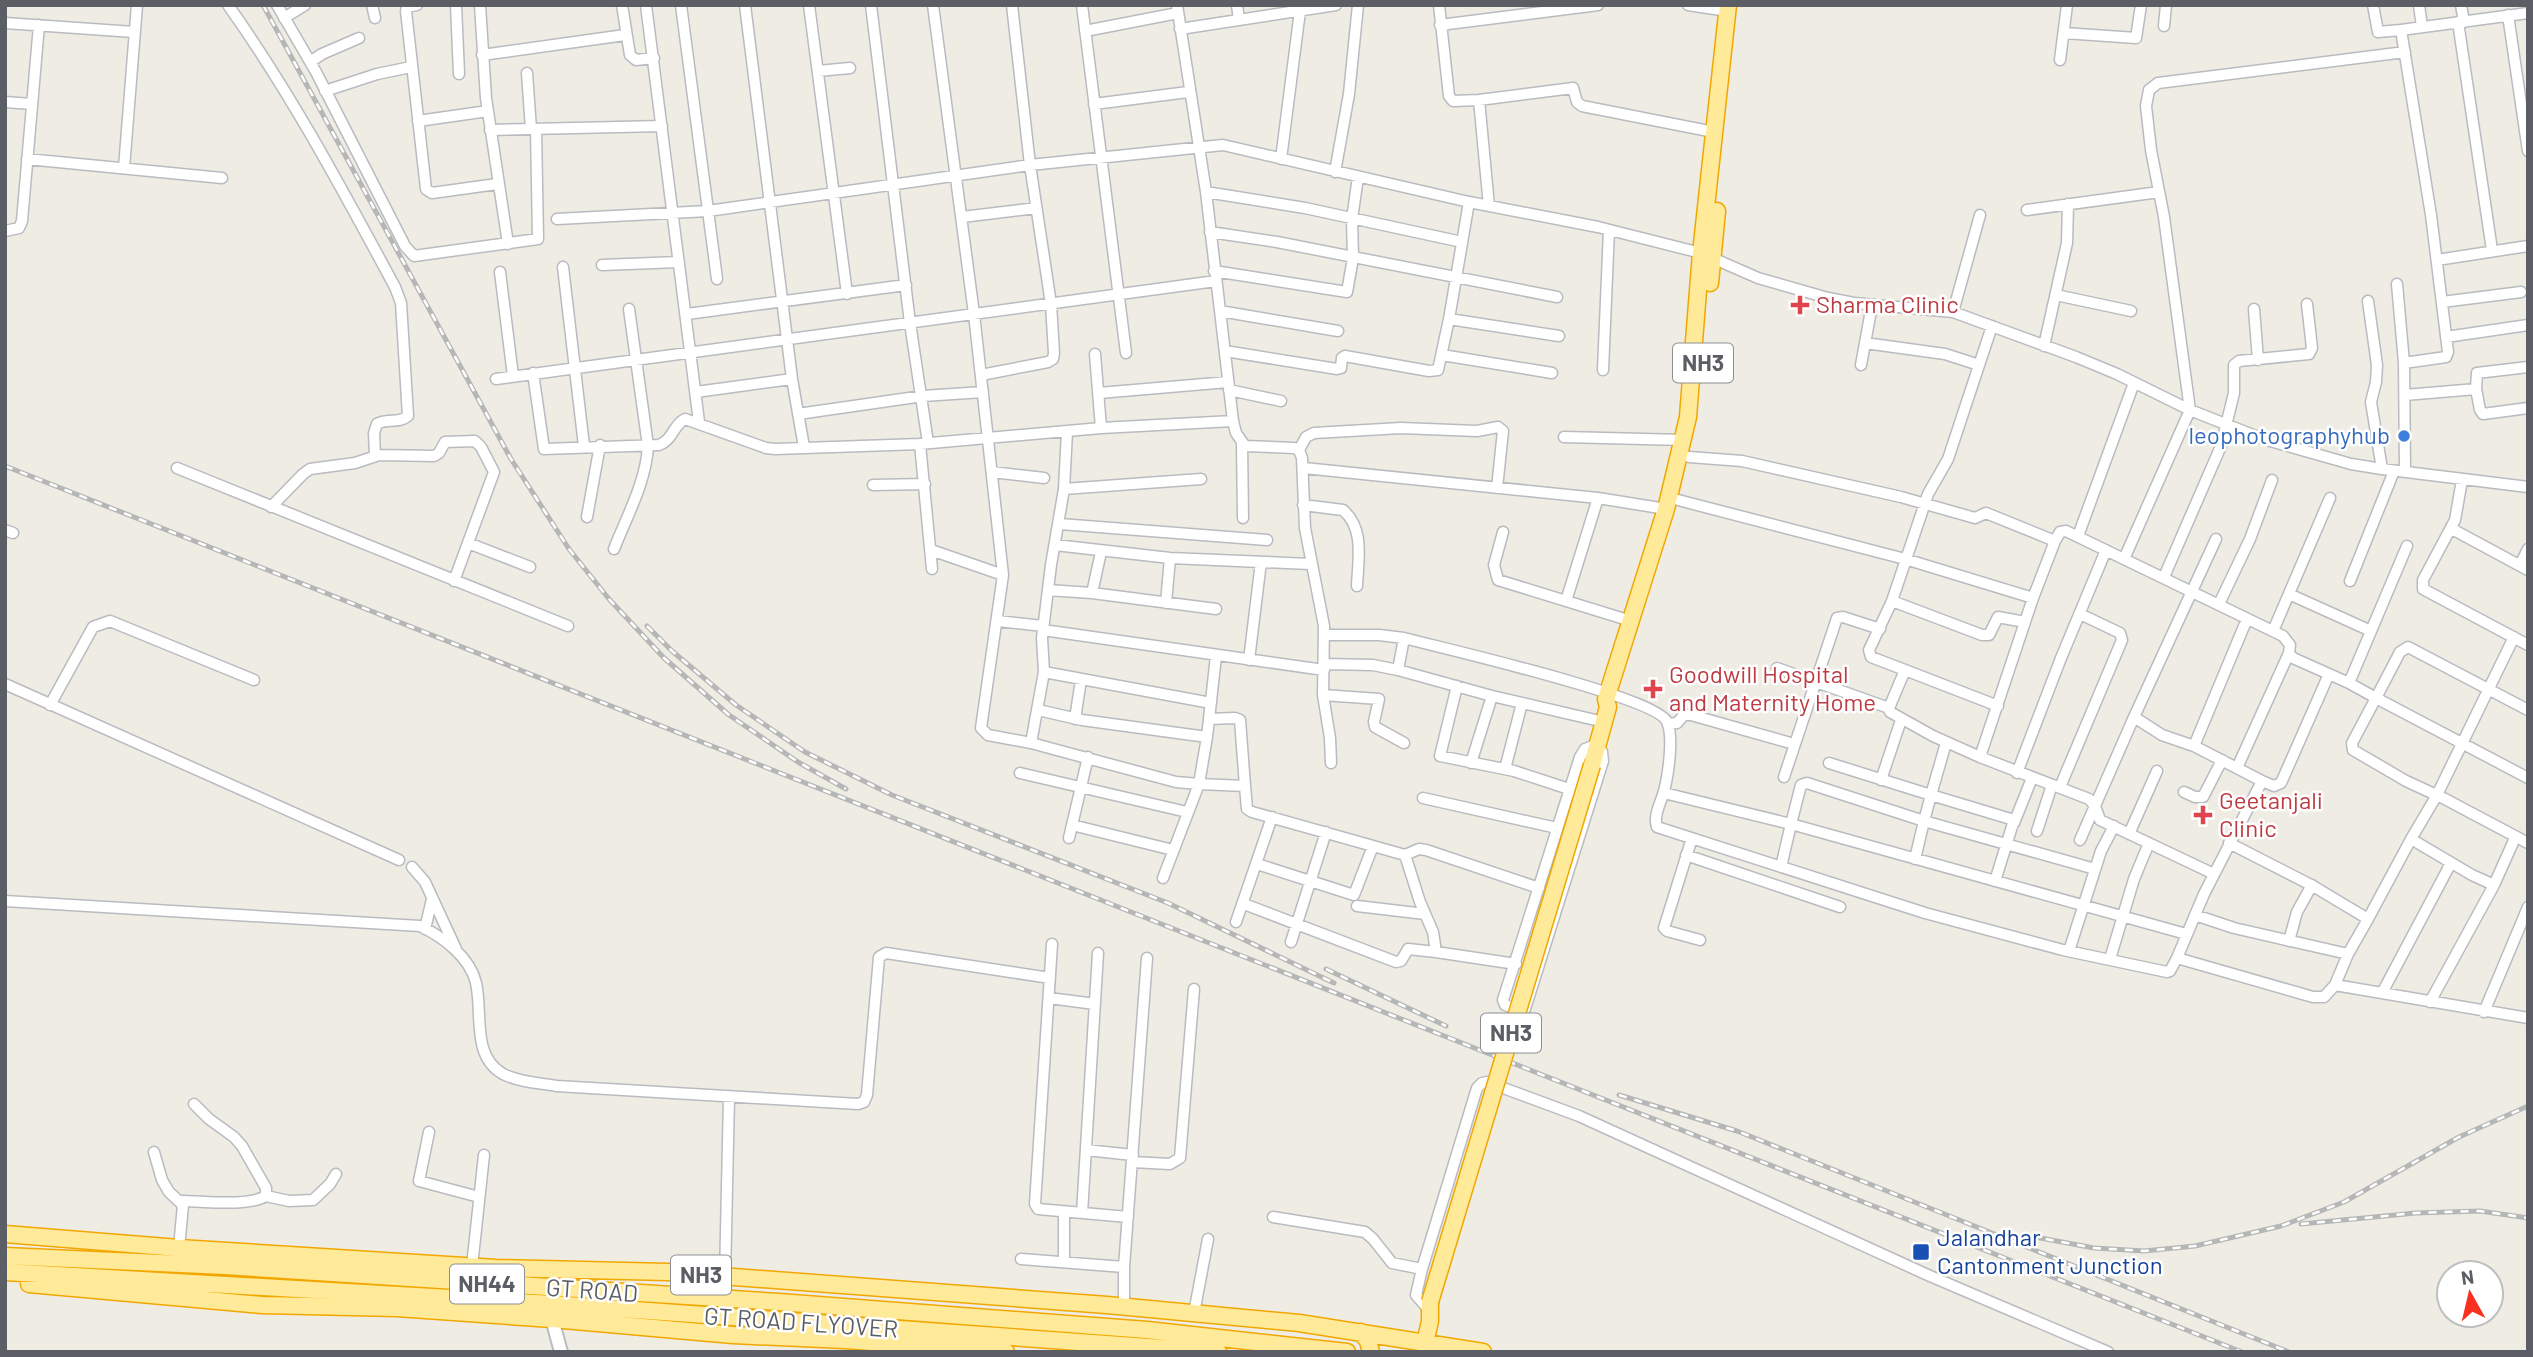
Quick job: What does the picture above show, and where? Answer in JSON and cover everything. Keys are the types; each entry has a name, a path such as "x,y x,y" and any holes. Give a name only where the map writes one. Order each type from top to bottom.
{"highway":[{"name":"NH3","path":"5,1234 472,1266 668,1272 1124,1307 1361,1332 1412,1345 1430,1311 1592,765 1631,621 1689,457 1698,418 1714,132 1731,7"},
{"name":"NH3","path":"1609,704 1672,505 1684,440 1707,256 1731,7"},
{"path":"179,1248 195,1264"},
{"name":"NH44","path":"5,1256 195,1264"},
{"name":"GT ROAD","path":"195,1264 779,1302"},
{"name":"NH44","path":"5,1272 139,1279"},
{"path":"107,1292 139,1279"},
{"name":"GT ROAD","path":"139,1279 552,1312"},
{"name":"NH3","path":"5,1282 262,1305 552,1312 721,1334 1006,1352"},
{"path":"779,1302 836,1285"},
{"name":"GT ROAD FLYOVER","path":"779,1302 1147,1330 1347,1352"},
{"path":"1430,1311 1445,1338 1470,1350"},
{"name":"GT ROAD FLYOVER","path":"552,1312 865,1328 1218,1352"},
{"path":"1361,1332 1368,1341 1371,1352"},
{"path":"1412,1345 1470,1350"}],"street":[{"path":"124,169 137,5"},
{"path":"228,5 272,68 317,143 395,287 401,303 408,416 397,421 381,421 376,424 375,456"},
{"path":"277,5 310,62 405,246 417,257 534,241 538,237 534,129 527,73"},
{"path":"284,18 305,5"},
{"path":"372,5 375,18"},
{"path":"417,5 406,8 428,192 497,184"},
{"path":"456,5 458,74"},
{"path":"480,5 490,130 508,244"},
{"path":"622,5 625,35 632,58 654,58"},
{"path":"646,5 699,422"},
{"path":"681,5 717,279"},
{"path":"745,5 792,379 804,447"},
{"path":"809,5 847,293"},
{"path":"871,5 910,323 923,396 925,484 932,569"},
{"path":"933,5 984,392 1003,575 981,728 988,735 1088,757 1176,782 1245,786"},
{"path":"981,375 1052,360 1054,354 1051,304 1030,165 1012,5"},
{"path":"1082,5 1126,353"},
{"path":"1237,5 1239,20"},
{"path":"1180,29 1335,5"},
{"path":"1335,172 1349,94 1359,5"},
{"path":"1439,5 1450,98 1453,101 1573,88 1577,102 1582,106 1714,132"},
{"path":"1440,25 1514,10 1598,5"},
{"path":"1688,5 1731,7"},
{"path":"2060,60 2067,5"},
{"path":"2064,33 2136,38 2141,5"},
{"path":"2164,26 2166,5"},
{"path":"2373,5 2378,32 2528,13"},
{"path":"2419,5 2422,27"},
{"path":"2461,5 2461,22 2492,250"},
{"path":"1085,31 1177,9 1188,92 1206,192 1233,421 1242,444 1243,518"},
{"path":"1281,159 1300,10"},
{"path":"2508,15 2528,151"},
{"path":"5,23 134,32"},
{"path":"5,231 15,230 21,224 39,25"},
{"path":"2401,30 2437,260 2446,337 2446,357 2404,363"},
{"path":"482,55 625,35"},
{"path":"310,62 359,38"},
{"path":"2124,559 2190,410 2170,257 2152,161 2146,106 2149,90 2155,85 2405,52"},
{"path":"325,91 377,74 411,67"},
{"path":"818,71 850,68"},
{"path":"1094,104 1188,92"},
{"path":"1479,100 1489,206"},
{"path":"5,102 32,104"},
{"path":"418,121 488,111"},
{"path":"490,130 662,126"},
{"path":"556,219 673,215 1030,165 1197,146 1231,146 1469,202 1609,230 1707,256 1789,289 1841,301 1953,312 2044,345 2190,410 2263,439 2382,470 2528,487"},
{"path":"27,159 222,178"},
{"path":"496,379 1051,304 1215,276 1346,293 1349,290 1353,258 1352,219 1358,177"},
{"path":"1206,192 1305,208 1462,242"},
{"path":"2027,210 2159,192"},
{"path":"1225,351 1338,369 1341,368 1342,358 1345,356 1438,370 1469,202"},
{"path":"2044,345 2068,235 2068,204"},
{"path":"962,217 1036,208"},
{"path":"1953,312 1980,215"},
{"path":"1603,370 1609,230"},
{"path":"1210,232 1278,242 1558,298"},
{"path":"2437,260 2528,246"},
{"path":"603,265 679,262"},
{"path":"563,267 584,446"},
{"path":"500,272 513,376"},
{"path":"2350,581 2400,471 2405,395 2397,284"},
{"path":"687,314 906,285"},
{"path":"2442,302 2521,292"},
{"path":"2056,295 2131,311"},
{"path":"2368,301 2376,365 2376,382 2371,402 2382,470"},
{"path":"2164,577 2215,462 2234,394 2234,365 2239,361 2306,355 2312,351 2307,304"},
{"path":"1861,365 1872,305"},
{"path":"614,550 643,479 648,446 629,309"},
{"path":"2254,309 2258,360"},
{"path":"1220,311 1338,331"},
{"path":"1449,319 1559,336"},
{"path":"1992,326 1948,459 1925,504 1892,601 1869,655 1998,706"},
{"path":"2446,337 2528,326"},
{"path":"1865,343 1934,352 1979,365"},
{"path":"1095,354 1101,428"},
{"path":"1442,355 1552,373"},
{"path":"2528,367 2477,373 2476,389 2483,414 2528,408"},
{"path":"533,373 544,449 648,446 665,443 682,420 699,422 766,448 924,444 1101,428 1233,421"},
{"path":"696,392 792,379"},
{"path":"2078,537 2134,383"},
{"path":"1099,393 1228,386 1281,401"},
{"path":"2405,395 2476,389"},
{"path":"798,414 923,396 984,392"},
{"path":"1298,450 1306,437 1314,433 1401,428 1467,431 1498,427 1503,431 1504,440 1497,488"},
{"path":"1031,743 1044,672 1043,628 1060,524 1068,432"},
{"path":"1564,437 1684,440"},
{"path":"271,507 310,469 355,463 375,456 429,456 438,454 445,442 471,440 478,444 494,472 454,581"},
{"path":"1242,444 1249,448 1286,446 1298,450"},
{"path":"587,517 600,446"},
{"path":"1298,450 1304,468 1303,505 1310,564 1323,614 1323,695 1331,763"},
{"path":"1689,457 1742,461 1975,518 1986,513 2055,541"},
{"path":"177,468 568,626"},
{"path":"1304,468 1672,505 1905,559 2033,598"},
{"path":"992,472 1044,478"},
{"path":"1064,489 1201,479"},
{"path":"2219,604 2250,539 2272,480"},
{"path":"2462,480 2452,529 2423,580 2423,589 2528,645"},
{"path":"873,485 925,484"},
{"path":"1566,601 1598,498"},
{"path":"2273,631 2330,498"},
{"path":"1303,505 1343,510 1353,520 1359,545 1357,586"},
{"path":"1060,524 1267,540"},
{"path":"2452,529 2524,568 2528,550"},
{"path":"1503,531 1494,565 1498,580 1631,621"},
{"path":"1980,757 2033,598 2061,531 2164,577 2273,631 2289,642 2289,653 2237,768"},
{"path":"2080,841 2216,539"},
{"path":"468,542 530,567"},
{"path":"1055,545 1170,558 1310,564"},
{"path":"2349,683 2407,546"},
{"path":"931,550 1003,575"},
{"path":"2017,773 2106,550"},
{"path":"1093,593 1101,552"},
{"path":"1166,603 1170,558"},
{"path":"1249,660 1261,562"},
{"path":"1048,590 1216,609"},
{"path":"2289,594 2371,631"},
{"path":"1892,601 1986,636 1991,633 1998,617 2025,622"},
{"path":"2037,831 2122,640 2120,633 2080,614"},
{"path":"1784,776 1837,618 1880,629"},
{"path":"2194,746 2247,619"},
{"path":"50,705 93,627 110,621 254,680"},
{"path":"998,621 1249,660 1324,667 1373,665 1522,703 1609,704"},
{"path":"1325,635 1404,638 1609,704 1662,717 1668,724 1669,767 1655,819 1657,827 1925,912 2069,951 2167,972 2177,958 2229,842 2262,780"},
{"path":"2177,958 2313,997 2324,997 2335,985 2348,954 2437,795 2514,637"},
{"path":"1398,670 1404,638"},
{"path":"2528,710 2406,647 2400,652 2352,743 2353,750 2406,781 2528,843"},
{"path":"2289,653 2293,658 2349,683 2528,778"},
{"path":"1163,878 1199,784 1216,656"},
{"path":"1777,668 1889,708"},
{"path":"1905,670 1889,708 1891,715 2017,773 2089,799 2100,820 2214,874"},
{"path":"1044,672 1211,703"},
{"path":"2134,717 2162,735 2194,746 2274,786 2281,783 2329,674"},
{"path":"1075,719 1081,680"},
{"path":"5,684 398,860"},
{"path":"1457,687 1440,755 1505,769 1569,789"},
{"path":"1323,695 1379,699 1375,727 1404,743"},
{"path":"1471,763 1492,696"},
{"path":"1505,769 1522,703"},
{"path":"1038,710 1075,719 1207,737"},
{"path":"1668,724 1677,723 1684,715 1691,715 1794,744"},
{"path":"1209,719 1240,720 1249,811 1405,855 1419,849 1426,850 1539,888"},
{"path":"1881,780 1901,720"},
{"path":"1915,859 1947,743"},
{"path":"1598,744 1603,761 1523,1011 1503,1003 1569,789 1582,753 1598,744"},
{"path":"1069,838 1088,757"},
{"path":"2184,792 2203,797 2222,760"},
{"path":"1829,763 2013,819 2014,823"},
{"path":"2129,834 2157,771"},
{"path":"1020,774 1187,813"},
{"path":"1995,881 2032,778"},
{"path":"1781,867 1800,787 1807,783 1924,821 2095,869"},
{"path":"1664,793 1791,824 2186,934"},
{"path":"1423,798 1557,828"},
{"path":"1236,922 1272,817"},
{"path":"1072,825 1173,850"},
{"path":"2069,951 2095,869 2114,826"},
{"path":"1291,942 1326,832"},
{"path":"1692,838 1664,928 1700,940"},
{"path":"2430,1002 2494,885 2515,838"},
{"path":"2411,839 2494,885"},
{"path":"2229,842 2368,919"},
{"path":"2110,960 2122,916 2149,843"},
{"path":"1257,864 1354,895 1373,846"},
{"path":"1729,871 1735,853"},
{"path":"1405,855 1433,932 1436,952"},
{"path":"1686,855 1840,907"},
{"path":"2382,993 2451,863"},
{"path":"412,866 425,882 458,953"},
{"path":"2289,940 2297,912 2312,886"},
{"path":"425,929 432,898"},
{"path":"5,901 402,923 425,929 458,953 468,965 476,983 481,1041 495,1068 522,1080 557,1086 850,1105 864,1102 867,1095 878,960 883,954 1050,978"},
{"path":"1244,904 1396,962 1401,961 1408,949 1516,964"},
{"path":"1357,906 1425,914"},
{"path":"2484,1012 2528,907"},
{"path":"2195,915 2234,928 2348,954"},
{"path":"1052,944 1035,1204 1038,1209 1128,1217"},
{"path":"1082,1213 1098,953"},
{"path":"1124,1307 1124,1267 1147,958"},
{"path":"2335,985 2528,1018"},
{"path":"1086,1150 1170,1164 1180,1158 1195,989"},
{"path":"1049,998 1095,1004"},
{"path":"1430,1311 1416,1295 1422,1269 1477,1088 1487,1082 1579,1116 1930,1276 2108,1352"},
{"path":"725,1277 729,1097"},
{"path":"194,1104 214,1124 234,1137 249,1156 266,1188 266,1196"},
{"path":"429,1132 418,1181 479,1197"},
{"path":"154,1152 162,1180 169,1192 182,1201 247,1201 266,1196 289,1201 313,1200 336,1174"},
{"path":"472,1266 484,1155"},
{"path":"179,1248 184,1208 182,1201"},
{"path":"1064,1212 1064,1261"},
{"path":"1273,1217 1365,1232 1392,1263 1422,1269"},
{"path":"1194,1313 1208,1239"},
{"path":"1021,1259 1124,1267"},
{"path":"552,1312 561,1352"}],"railway":[{"path":"263,5 511,459 569,549 609,599 664,658 729,715 798,762 846,789"},
{"path":"5,466 2242,1352"},
{"path":"647,626 672,651 736,705 805,752 892,795 1168,903 1334,983"},
{"path":"1326,969 1446,1026"},
{"path":"1619,1095 1737,1131 2289,1352"},
{"path":"2030,1236 2094,1248 2144,1251 2195,1246 2281,1226 2344,1202 2459,1137 2528,1106"},
{"path":"2301,1224 2416,1213 2480,1211 2528,1218"}],"place":[{"name":"Sharma Clinic","path":"1800,305"},
{"name":"leophotographyhub","path":"2404,436"},
{"name":"Goodwill Hospital and Maternity Home","path":"1653,689"},
{"name":"Geetanjali Clinic","path":"2203,815"},
{"name":"Jalandhar Cantonment Junction","path":"1921,1252"}]}
